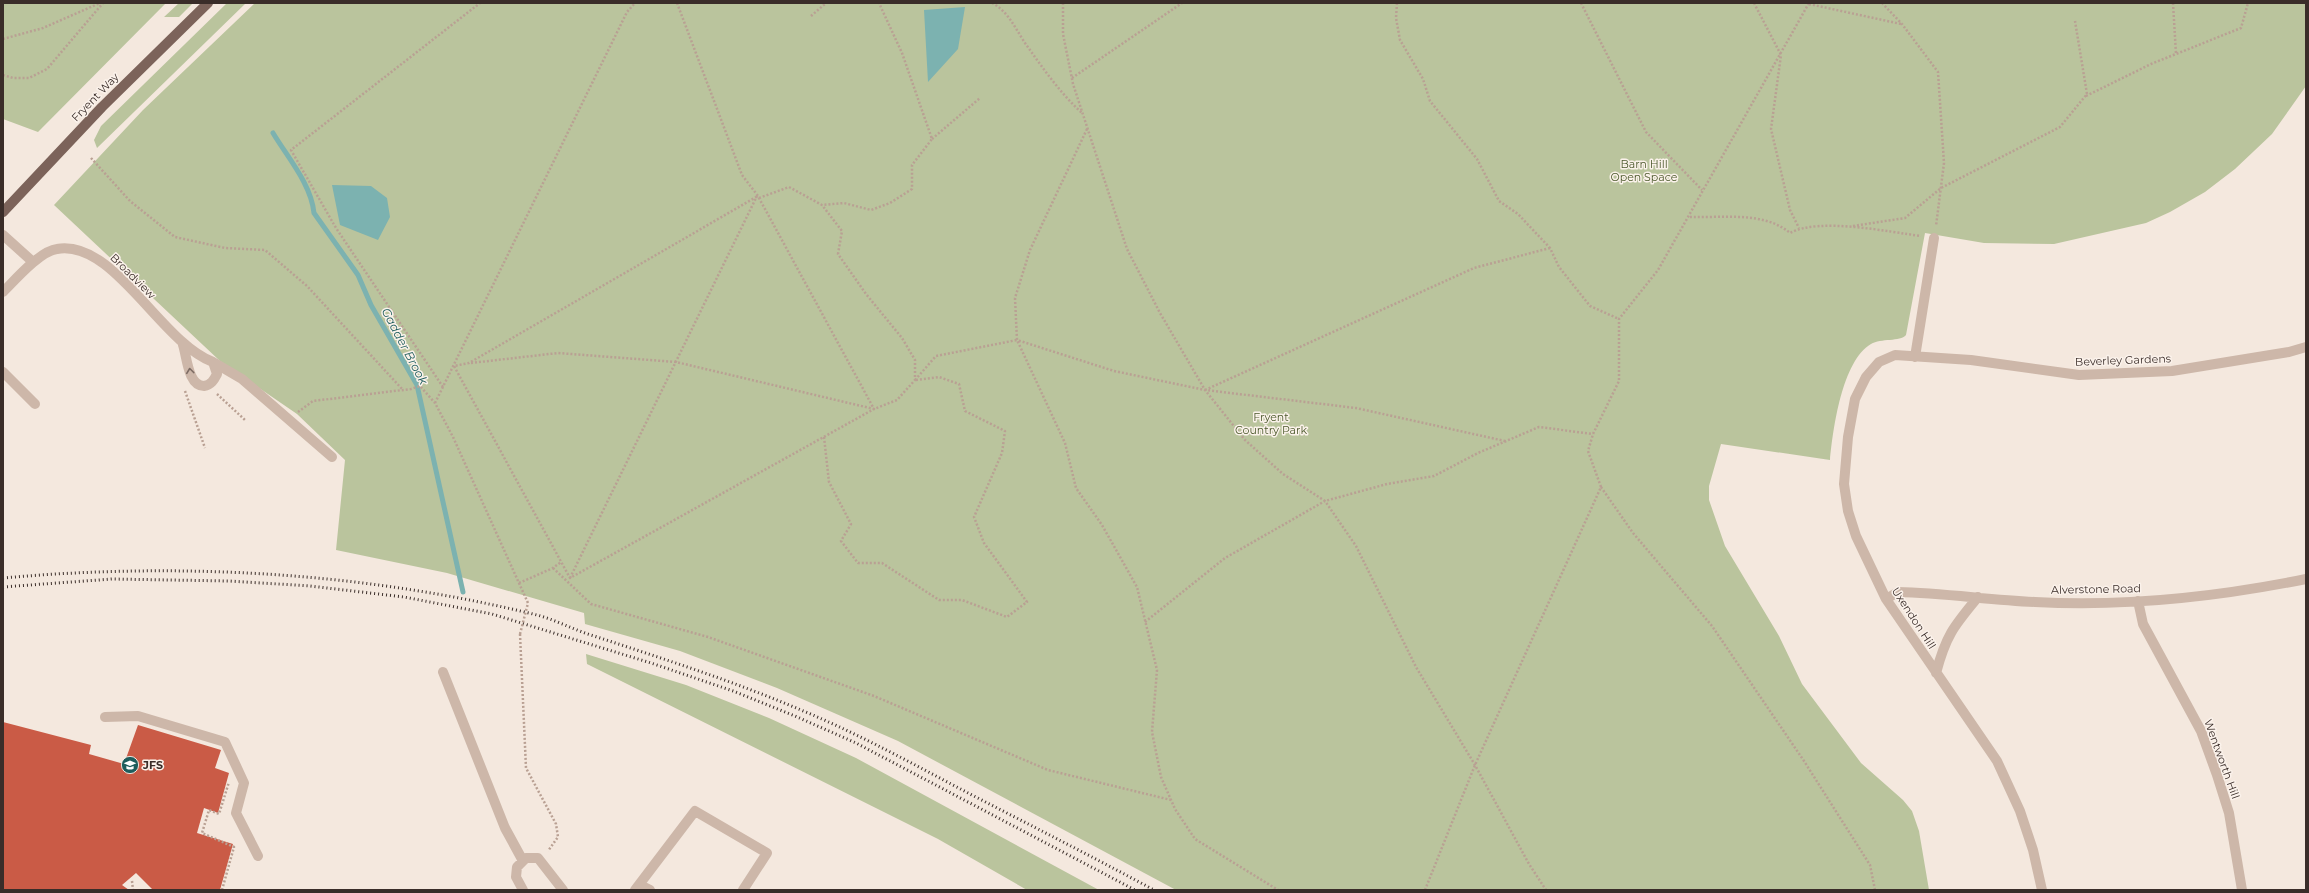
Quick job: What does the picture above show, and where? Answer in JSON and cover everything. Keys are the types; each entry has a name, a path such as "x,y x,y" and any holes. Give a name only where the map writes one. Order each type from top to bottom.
{"main road":[{"name":"Fryent Way","path":"3,212 102,107 208,3"}],"street":[{"path":"3,235 33,262"},
{"path":"1915,357 1934,238"},
{"name":"Broadview","path":"3,292 33,262 57,248 85,250 109,266 183,345 202,358 213,362 242,379 332,457"},
{"name":"Broadview","path":"183,345 190,367 190,376 193,382"},
{"name":"Beverley Gardens","path":"1895,355 1971,360 2079,375 2172,371 2289,352 2306,347"},
{"name":"Uxendon Hill","path":"1895,355 1879,362 1870,372 1856,400 1848,437 1844,484 1848,511 1856,536 1886,599 1997,761 2020,811 2033,850 2042,890"},
{"path":"193,382 202,386 208,385 214,380 217,374 213,362"},
{"path":"3,372 35,404"},
{"name":"Alverstone Road","path":"1886,599 1898,592 2034,602 2138,601 2184,598 2251,590 2306,579"},
{"path":"1936,672 1943,646 1952,628 1978,597"},
{"name":"Wentworth Hill","path":"2138,601 2143,624 2198,725 2218,775 2229,813 2242,890"},
{"path":"443,672 506,828 523,861"},
{"path":"105,717 138,716 225,742 244,783 236,814 258,856"},
{"path":"650,890 637,887 695,811 767,853 743,890"},
{"path":"523,890 516,877 517,867 526,858 538,858 563,890"}],"path":[{"path":"3,39 43,28 102,3"},
{"path":"3,75 12,78 29,78 47,68 102,3"},
{"path":"443,387 336,228 291,150 480,3"},
{"path":"435,403 627,12 635,3"},
{"path":"678,3 742,175 758,197 874,409"},
{"path":"811,16 826,3"},
{"path":"879,3 902,54 932,139"},
{"path":"992,3 1002,8 1024,42 1060,89 1083,115"},
{"path":"1063,3 1063,34 1072,78 1083,115 1127,249 1160,313 1205,390 1245,440 1283,474 1325,501 1356,546 1416,667 1475,765 1529,864 1546,890"},
{"path":"1072,78 1182,3"},
{"path":"1397,3 1396,18 1400,40 1423,79 1430,101 1477,159 1499,201 1518,214 1550,248 1559,267 1590,306 1619,319"},
{"path":"1581,3 1646,132 1702,190"},
{"path":"1754,3 1781,55 1771,130 1790,210 1799,228"},
{"path":"1875,890 1870,865 1804,761 1712,626 1632,533 1601,487 1588,452 1593,434 1619,381 1619,319 1658,270 1690,217 1702,190 1781,55 1809,3 1902,24"},
{"path":"1848,226 1934,238 1944,163 1938,72 1902,24 1882,3"},
{"path":"2173,3 2176,54"},
{"path":"2084,97 2176,54 2241,28 2248,3"},
{"path":"1690,217 1764,219 1784,227 1790,233 1799,228 1848,226 1905,218 1941,188 2060,127 2087,94 2075,20"},
{"path":"822,205 844,202 870,210 890,203 912,189 912,165 932,139 980,98"},
{"path":"1088,129 1030,250 1015,298 1017,340 1065,443 1076,488 1102,525 1137,587 1157,670 1152,732 1161,777 1171,800 1195,839 1278,890"},
{"path":"91,158 130,201 175,237 225,248 265,250 307,286 403,390"},
{"path":"469,364 758,197 789,187 822,205 842,231 838,254 866,294 902,338 915,360 915,380"},
{"path":"570,578 758,197"},
{"path":"1205,390 1474,268 1550,248"},
{"path":"570,578 874,409 896,400 936,356 1017,340 1114,371 1205,390 1356,408 1505,442"},
{"path":"454,366 558,353 676,362 874,409"},
{"path":"454,366 570,578"},
{"path":"824,437 829,482 851,524 841,541 858,563 882,563 939,600 962,600 1007,617 1027,602 984,543 974,517 1002,453 1004,431 965,411 960,384 939,377 915,380"},
{"path":"193,382 184,392 205,448"},
{"path":"208,385 245,420"},
{"path":"288,419 313,401 411,389 420,386 435,403 453,437 528,603 520,634 526,768 556,824 558,837 541,861"},
{"path":"1145,622 1225,558 1325,501 1387,484 1434,476 1539,427 1593,434"},
{"path":"1425,890 1475,765 1601,487"},
{"path":"519,583 554,568 561,562"},
{"path":"554,568 590,604 708,637 874,696 1048,770 1171,800"},
{"path":"222,890 234,847 202,833 209,810 219,814 230,779"},
{"path":"132,881 133,890"}],"green space":[{"path":"3,3 166,3 38,132 3,119"},
{"path":"179,3 193,3 179,17 164,17"},
{"path":"227,3 246,3 97,148 94,140 101,126"},
{"name":"Fryent Country Park","path":"255,3 2306,3 2306,86 2272,134 2235,169 2205,192 2170,212 2146,223 2054,244 1984,243 1925,233 1906,335 1899,339 1880,341 1871,344 1861,353 1853,365 1846,380 1841,397 1830,460 1721,444 1709,486 1709,500 1725,546 1779,636 1802,684 1861,763 1903,800 1912,811 1919,831 1929,890 1176,890 898,741 777,688 680,651 585,624 584,613 447,573 336,550 345,460 297,414 220,361 54,205 143,110"},
{"path":"586,654 686,685 769,718 856,758 1099,890 1027,890 938,839 587,664"}],"water":[{"path":"965,7 958,49 928,82 924,10"},
{"path":"332,185 371,186 387,198 390,217 378,240 340,225"}],"building":[{"name":"JFS","path":"3,722 91,745 89,754 124,764 138,725 221,750 215,768 229,773 218,813 204,808 197,833 233,844 220,890 153,890 136,873 122,885 129,890 3,890"}],"waterway":[{"name":"Gadder Brook","path":"273,133 304,182 312,202 314,213 358,275 371,305 417,385 463,592"}],"railway":[{"path":"3,578 70,573 137,571 204,571 272,574 339,580 405,589 471,600 537,615 587,634 724,680 823,719 887,750 1154,890"},
{"path":"3,587 112,579 229,581 310,586 404,597 492,614 651,663 733,691 795,716 856,743 1135,890"}],"place":[{"name":"JFS","path":"130,765"}],"park label":[{"name":"Barn Hill Open Space","path":"1644,170"}]}
